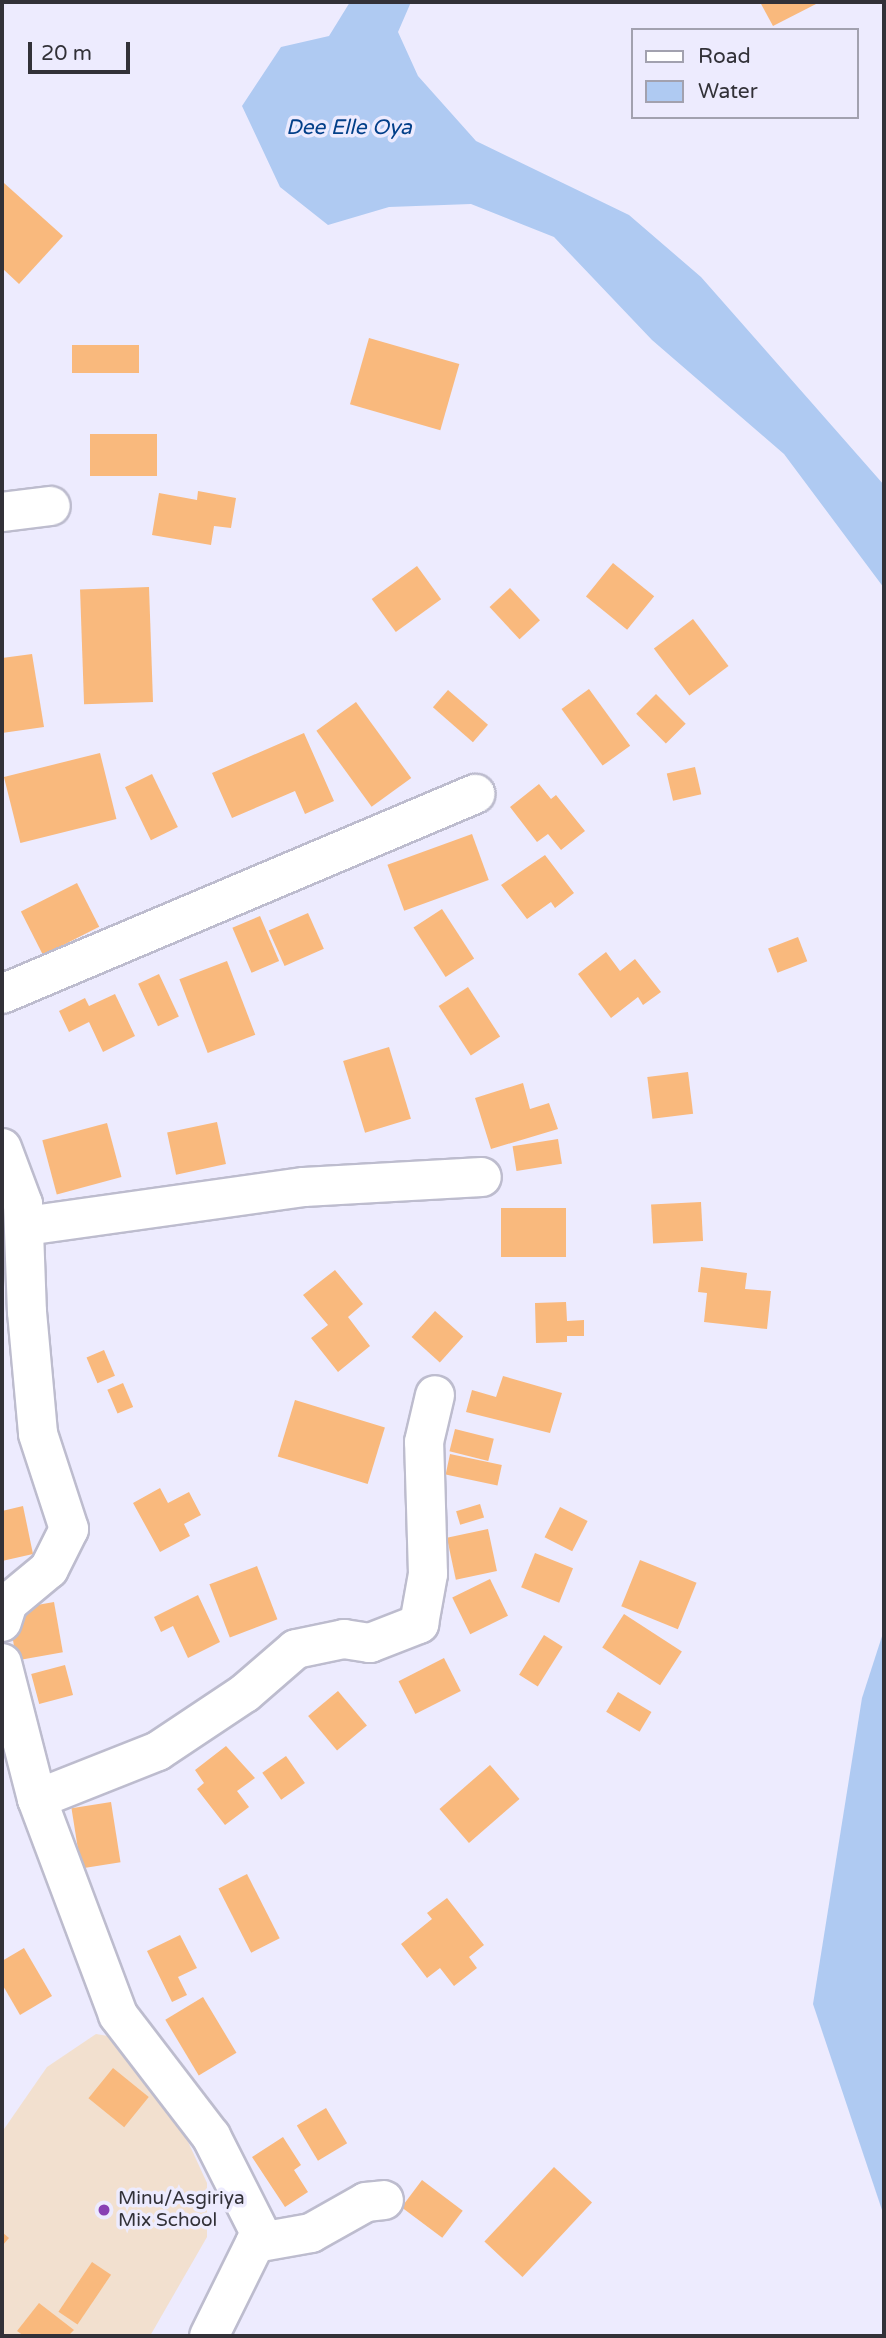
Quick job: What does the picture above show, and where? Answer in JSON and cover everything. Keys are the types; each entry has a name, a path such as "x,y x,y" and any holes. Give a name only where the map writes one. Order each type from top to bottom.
{"street":[{"path":"2,512 51,506"},
{"path":"2,994 475,794"},
{"path":"2,1148 23,1204 26,1226 27,1312 18,1382 69,1529 50,1569 8,1603 2,1622"},
{"path":"26,1226 304,1187 482,1178"},
{"path":"37,1799 158,1751 245,1693 296,1649 344,1639 370,1643 419,1624 428,1574 424,1442 435,1395"},
{"path":"2,1662 37,1799 118,2015 211,2136 260,2233 209,2336"},
{"path":"255,2243 311,2233 366,2202 384,2200"}],"shaded area":[{"name":"Minu/Asgiriya Mix School","path":"96,2034 114,2037 184,2133 207,2183 207,2237 150,2336 2,2336 2,2132 47,2067"}],"water":[{"name":"Dee Elle Oya","path":"350,2 411,2 398,32 418,76 476,141 629,215 701,277 884,485 884,588 784,454 652,340 554,237 471,204 389,207 328,225 280,187 242,106 281,47 329,36"},
{"path":"884,1630 884,2216 813,2004 862,1698"}],"building":[{"path":"760,2 815,2 816,4 773,26"},
{"path":"4,183 63,236 19,284 2,268"},
{"path":"369,338 459,364 440,430 350,404"},
{"path":"72,345 139,345 139,373 72,373"},
{"path":"90,434 157,434 157,476 90,476"},
{"path":"198,491 236,498 231,528 214,526 211,545 152,535 159,493 197,500"},
{"path":"613,563 654,596 627,630 586,596"},
{"path":"417,566 441,599 396,632 372,599"},
{"path":"149,587 153,702 84,704 80,589"},
{"path":"510,588 540,620 520,639 490,607"},
{"path":"693,619 729,666 689,696 654,648"},
{"path":"32,654 44,727 2,733 2,658"},
{"path":"589,689 630,746 603,766 561,709"},
{"path":"448,690 488,725 473,742 433,707"},
{"path":"656,694 686,724 666,743 636,714"},
{"path":"356,702 411,778 372,807 316,731"},
{"path":"304,733 334,801 305,814 295,791 232,818 212,773"},
{"path":"100,753 116,819 20,843 4,777"},
{"path":"695,767 701,794 673,801 667,774"},
{"path":"152,774 178,827 151,840 125,787"},
{"path":"539,784 551,799 556,795 585,831 561,850 548,834 537,842 510,807"},
{"path":"472,834 489,880 404,911 387,865"},
{"path":"545,855 574,893 555,908 551,902 527,919 501,885"},
{"path":"77,883 99,927 43,955 21,912"},
{"path":"442,909 474,958 446,977 413,928"},
{"path":"308,913 324,949 285,966 269,930"},
{"path":"260,916 279,961 252,973 232,928"},
{"path":"798,937 807,961 777,973 768,948"},
{"path":"606,952 620,971 635,959 661,992 643,1005 638,997 611,1018 578,974"},
{"path":"227,961 255,1035 208,1053 179,979"},
{"path":"159,974 179,1017 158,1026 138,984"},
{"path":"468,987 500,1036 471,1056 439,1006"},
{"path":"115,994 135,1036 103,1052 89,1022 69,1032 59,1011 85,998 89,1006"},
{"path":"389,1047 411,1119 365,1133 343,1061"},
{"path":"688,1072 693,1114 652,1119 647,1077"},
{"path":"523,1083 530,1109 549,1103 558,1129 491,1149 475,1098"},
{"path":"217,1122 226,1164 176,1175 167,1133"},
{"path":"107,1123 121,1177 57,1194 42,1140"},
{"path":"558,1139 562,1164 516,1171 513,1146"},
{"path":"701,1202 703,1241 653,1244 651,1205"},
{"path":"501,1208 566,1208 566,1257 501,1257"},
{"path":"701,1267 747,1273 745,1289 771,1291 767,1329 704,1322 707,1293 698,1292"},
{"path":"335,1270 363,1304 348,1317 370,1346 338,1372 311,1338 328,1325 303,1295"},
{"path":"566,1302 567,1321 584,1320 584,1336 567,1336 567,1342 536,1343 535,1303"},
{"path":"435,1311 463,1336 440,1362 412,1337"},
{"path":"104,1350 115,1376 97,1383 87,1357"},
{"path":"503,1376 562,1393 550,1433 466,1412 472,1390 496,1397"},
{"path":"123,1383 133,1407 118,1414 107,1390"},
{"path":"295,1400 385,1427 368,1484 278,1456"},
{"path":"455,1429 494,1439 488,1461 449,1451"},
{"path":"450,1454 502,1465 497,1486 446,1475"},
{"path":"160,1488 168,1503 189,1492 201,1515 184,1524 190,1536 160,1552 133,1503"},
{"path":"480,1504 484,1517 460,1525 456,1511"},
{"path":"23,1506 33,1554 2,1561 2,1511"},
{"path":"560,1507 588,1521 572,1551 545,1537"},
{"path":"488,1529 497,1571 456,1580 447,1538"},
{"path":"535,1553 573,1568 559,1603 521,1587"},
{"path":"640,1560 697,1583 678,1629 621,1606"},
{"path":"257,1566 277,1619 230,1637 209,1584"},
{"path":"490,1579 508,1616 470,1634 452,1597"},
{"path":"198,1595 220,1642 188,1658 173,1626 161,1632 154,1617"},
{"path":"54,1602 63,1652 17,1660 8,1610"},
{"path":"624,1614 682,1652 660,1685 602,1648"},
{"path":"544,1635 563,1647 538,1687 519,1675"},
{"path":"444,1658 461,1691 415,1714 399,1681"},
{"path":"65,1665 73,1695 39,1704 31,1674"},
{"path":"338,1691 367,1725 337,1751 308,1716"},
{"path":"618,1692 651,1712 640,1732 606,1712"},
{"path":"226,1746 255,1778 237,1791 249,1807 225,1825 197,1789 204,1783 195,1770"},
{"path":"286,1756 305,1783 281,1800 262,1773"},
{"path":"490,1765 520,1799 469,1843 439,1809"},
{"path":"111,1802 121,1862 81,1869 71,1808"},
{"path":"247,1874 280,1938 251,1953 218,1889"},
{"path":"447,1898 484,1945 469,1957 477,1968 454,1986 440,1968 427,1978 401,1944 432,1919 427,1913"},
{"path":"180,1935 197,1968 178,1977 187,1995 172,2002 147,1951"},
{"path":"24,1948 52,1996 20,2015 2,1984 2,1961"},
{"path":"203,1997 236,2053 199,2075 165,2020"},
{"path":"113,2068 149,2097 124,2127 88,2098"},
{"path":"326,2108 347,2143 318,2161 297,2126"},
{"path":"283,2137 301,2165 294,2170 308,2192 285,2207 252,2157"},
{"path":"554,2167 592,2202 522,2277 484,2242"},
{"path":"422,2180 463,2211 442,2238 402,2207"},
{"path":"2,2232 9,2238 2,2246"},
{"path":"92,2262 111,2275 78,2325 58,2312"},
{"path":"39,2303 74,2330 68,2336 24,2336 17,2331"}],"place":[{"name":"Minu/Asgiriya Mix School","path":"104,2210"}]}
